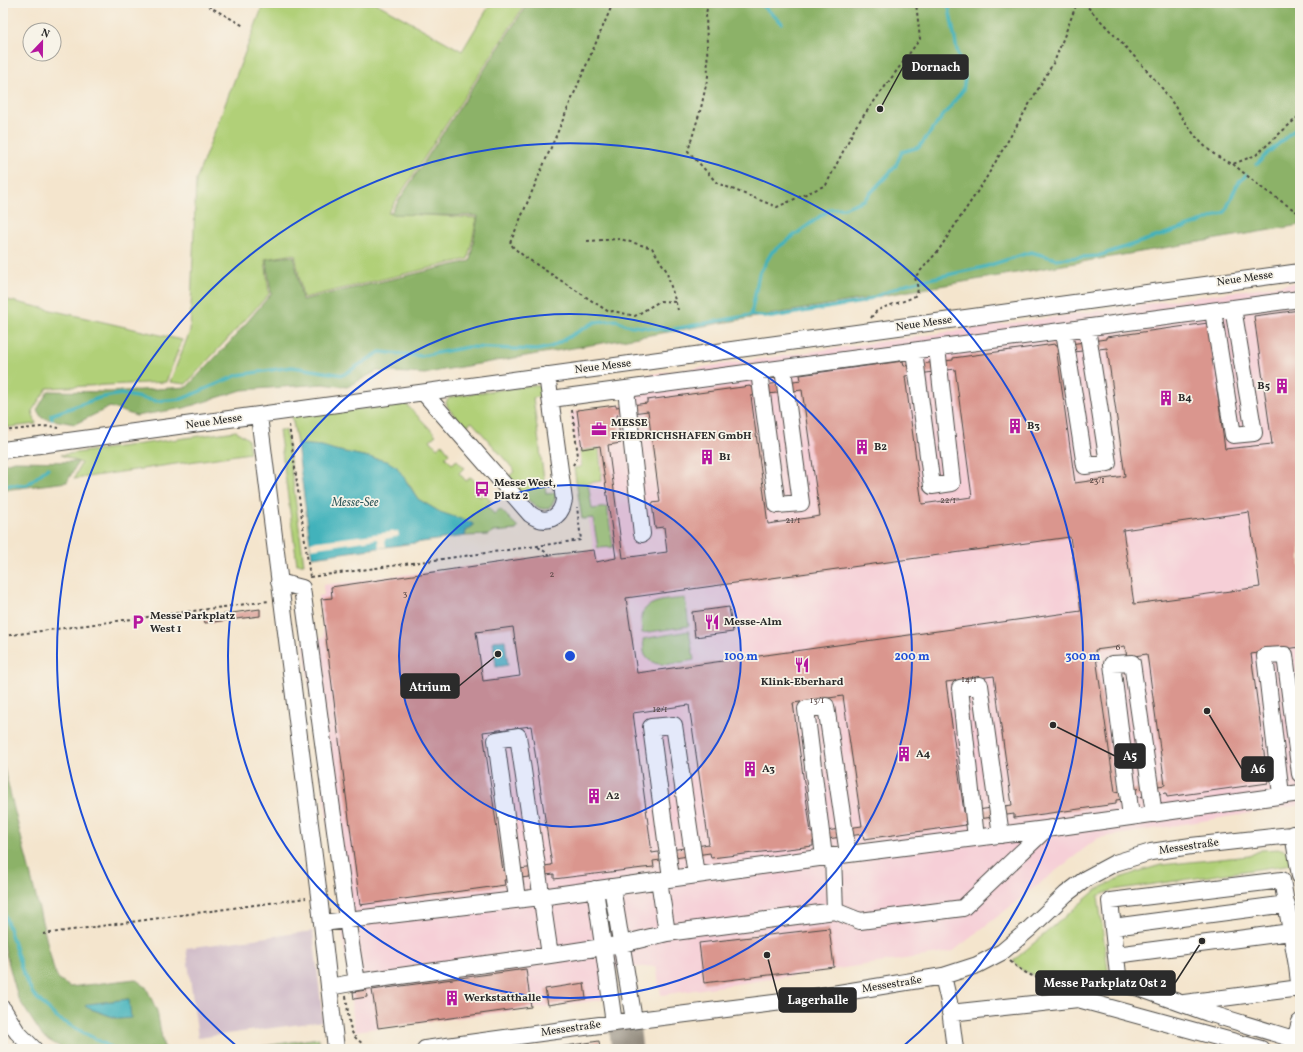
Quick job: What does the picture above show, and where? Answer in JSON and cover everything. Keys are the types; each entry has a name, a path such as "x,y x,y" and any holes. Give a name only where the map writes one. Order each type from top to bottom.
{"street":[{"name":"Neue Messe","path":"3,450 1300,272"},
{"path":"551,399 1300,299"},
{"path":"1213,311 1233,435 1248,440 1254,433 1232,308"},
{"path":"1064,331 1085,466 1108,463 1087,328"},
{"path":"914,351 932,486 952,483 938,348"},
{"path":"758,372 777,505 800,502 783,369"},
{"path":"424,393 530,514 536,518 544,520 558,515 562,509 564,500 547,375"},
{"path":"626,390 642,534"},
{"path":"259,416 322,923 336,1049"},
{"path":"279,582 302,588 357,982"},
{"path":"1281,795 1266,656 1277,653 1285,655 1300,774"},
{"path":"1131,817 1112,664 1132,663 1154,814"},
{"path":"976,838 960,688 980,685 1001,835"},
{"path":"835,856 806,709 826,706 835,856 835,912"},
{"path":"667,933 665,879 651,727 674,725 696,875"},
{"path":"517,899 496,740 518,736 550,956"},
{"path":"322,923 612,887 1046,829 1300,793"},
{"path":"329,987 550,956 622,944 667,933 835,912 860,921 963,908 1046,829"},
{"path":"1296,834 1300,876"},
{"name":"Messestraße","path":"425,1049 790,1001 943,976 976,965 1002,952 1066,894 1087,878 1115,863 1159,851 1296,834"},
{"path":"1300,991 1292,932 1282,880 1110,901 1119,984 1139,988 1208,1013 1297,1041 1300,1022"},
{"path":"612,887 622,944 624,966 624,1024"},
{"path":"595,889 604,947 624,1024"},
{"path":"1113,926 1287,904"},
{"path":"1116,955 1292,932"},
{"path":"943,976 955,1049"},
{"path":"1181,1003 1300,988"},
{"path":"950,1014 1078,999 1261,1049"},
{"path":"3,1009 17,1032 34,1049"}],"path":[{"path":"203,3 244,26"},
{"path":"613,3 510,243 525,257 609,312 613,311 635,316 660,301 676,302"},
{"path":"708,3 706,14 708,76 701,108 688,151 717,183 777,207 826,185 856,126 920,39 916,3"},
{"path":"867,323 875,312 901,301 911,300 918,292 915,277 938,251 985,180 1055,60 1077,3"},
{"path":"1084,3 1158,83 1190,129 1210,151 1222,160 1233,164 1262,188 1300,214"},
{"path":"1233,164 1256,155 1300,114"},
{"path":"587,241 620,239 652,248 666,270 678,310"},
{"path":"571,397 578,456 571,469"},
{"path":"287,412 310,577 581,540 576,504"},
{"path":"537,546 550,555"},
{"path":"3,636 271,601"},
{"path":"43,934 308,898"},
{"path":"1014,957 1009,960 1020,971 1035,978 1071,988"}],"shaded area":[{"path":"1300,282 1300,805 1098,838 952,952 661,995 656,966 604,969 601,1000 355,1031 303,641 324,637 318,596 324,595 323,585 594,550 570,412 636,403 633,377"},
{"path":"313,931 323,1021 198,1038 186,948"}],"green space":[{"path":"264,3 376,3 462,51 491,3 526,3 388,213 477,218 468,259 303,298 295,254 265,259 269,294 186,384 170,382 190,331 196,180"},
{"path":"528,3 1300,3 1300,225 425,374 377,371 347,387 323,384 242,390 184,408 136,416 110,407 75,424 42,418 37,410 48,391 110,392 187,387 230,342 271,294 266,259 294,256 302,300 470,261 478,216 390,214"},
{"path":"3,299 182,340 166,382 47,388 32,411 36,424 3,428"},
{"path":"534,385 541,388 542,396 533,398 546,494 557,493 553,504 547,508 541,508 527,498 508,477 515,471 472,422 465,427 448,408 446,402 450,397"},
{"path":"406,404 436,435 430,440 437,448 442,444 449,453 445,457 452,464 457,460 464,468 459,473 466,481 471,477 477,484 473,489 480,497 485,494 491,501 486,505 494,514 500,509 518,527 516,530 493,532 488,535 465,536 466,531 474,525 440,512 418,499 409,484 387,461 322,446 297,444 292,416"},
{"path":"279,430 286,430 304,564 297,564"},
{"path":"236,431 248,439 250,453 74,479 81,463 61,455"},
{"path":"599,448 602,481 588,483 592,509 607,507 613,547 598,548 593,518 582,519 574,468 581,467 580,451"},
{"path":"15,461 78,462 67,482 3,490 3,464"},
{"path":"685,598 689,626 642,633 641,616 649,605 661,601"},
{"path":"689,631 694,660 675,664 661,664 654,663 645,655 643,639"},
{"path":"3,764 54,970 59,980 70,987 135,979 146,987 157,1011 164,1049 64,1049 43,1037 18,998 3,943","holes":["128,999 119,1019 88,1008 86,1006 88,1004"]},
{"path":"1281,849 1290,854 1293,864 1113,890 1098,896 1110,986 1098,992 1035,976 1022,970 1013,961 1096,890 1120,878 1161,865 1249,856 1261,850"},
{"path":"319,1038 318,1049 244,1049"}],"water":[{"name":"Messe-See","path":"297,444 322,446 387,461 397,467 418,499 440,512 470,522 474,525 466,531 465,536 312,557"},
{"path":"505,640 508,665 496,667 493,641"},
{"path":"129,999 131,1018 119,1019 85,1006 88,1004"}],"pier":[{"path":"398,531 399,536 385,539 386,547 379,548 378,539 311,549 310,542"}],"building":[{"path":"1300,310 1300,647 1251,654 1268,783 1167,797 1166,793 1116,800 1116,804 1014,818 1014,814 965,821 966,825 864,839 863,834 813,841 813,846 711,858 710,853 653,861 654,867 554,879 554,874 504,880 505,885 360,905 321,599 332,598 331,587 550,555 594,550 596,562 616,558 600,446 582,449 577,410 647,403 647,400 801,380 800,375 903,361 904,366 953,360 953,358 1055,344 1056,346 1106,339 1106,337 1208,323 1225,449 1272,444 1254,316","holes":["1107,348 1125,476 1075,483 1057,354","955,369 972,497 922,504 905,376","802,390 820,516 768,524 751,396","648,411 660,502 652,503 655,528 664,527 667,552 623,558 608,445 621,443 617,415","1249,512 1260,587 1134,604 1123,530","1070,537 1081,611 637,673 626,598","513,627 520,676 483,681 476,632","1125,646 1127,657 1147,654 1165,785 1115,792 1095,650","994,676 1012,805 964,812 946,682","843,696 862,826 811,833 793,703","689,705 709,844 652,853 633,713","531,726 552,865 503,871 483,732"]},
{"name":"Messe-Alm","path":"729,607 733,632 695,637 692,612"},
{"path":"260,609 260,616 205,623 204,617"},
{"path":"829,928 834,967 704,983 699,943"},
{"name":"Werkstatthalle","path":"526,969 531,1007 378,1028 372,990"},
{"path":"584,983 586,999 548,1005 545,989"},
{"path":"366,990 367,997 354,999 353,992"},
{"path":"599,1041 600,1049 552,1049 552,1048"}],"waterway":[{"path":"760,3 782,23"},
{"path":"751,315 759,274 772,252 830,209 844,208 864,200 895,167 902,152 919,147 963,90 965,78 958,55 948,3"},
{"path":"1257,164 1300,125"},
{"path":"52,419 51,415 99,398 121,394 156,401 182,399 238,375 292,367 343,375 380,352 421,356 468,347 537,350 551,347 595,322 617,320 626,325 668,330 751,315 771,317 862,302 906,284 984,267 1031,252 1056,259 1098,256 1204,221 1225,212 1237,185 1246,175"},
{"path":"3,485 27,485 48,468"},
{"path":"3,909 23,973 33,994 57,1018 114,1049"}],"taxiway":[{"path":"625,1032 627,1049"}],"place":[{"name":"Dornach","path":"880,109"},
{"name":"B5","path":"1282,386"},
{"name":"B4","path":"1166,398"},
{"name":"B3","path":"1015,426"},
{"name":"MESSE FRIEDRICHSHAFEN GmbH","path":"599,429"},
{"name":"B2","path":"862,447"},
{"name":"B1","path":"707,457"},
{"name":"Messe West, Platz 2","path":"482,489"},
{"name":"Messe Parkplatz West 1","path":"138,622"},
{"name":"Messe-Alm","path":"712,622"},
{"name":"Atrium","path":"498,654"},
{"name":"Klink-Eberhard","path":"802,665"},
{"name":"A6","path":"1207,711"},
{"name":"A5","path":"1053,725"},
{"name":"A4","path":"904,754"},
{"name":"A3","path":"750,769"},
{"name":"A2","path":"594,796"},
{"name":"Messe Parkplatz Ost 2","path":"1202,941"},
{"name":"Lagerhalle","path":"767,955"},
{"name":"Werkstatthalle","path":"452,998"}]}
